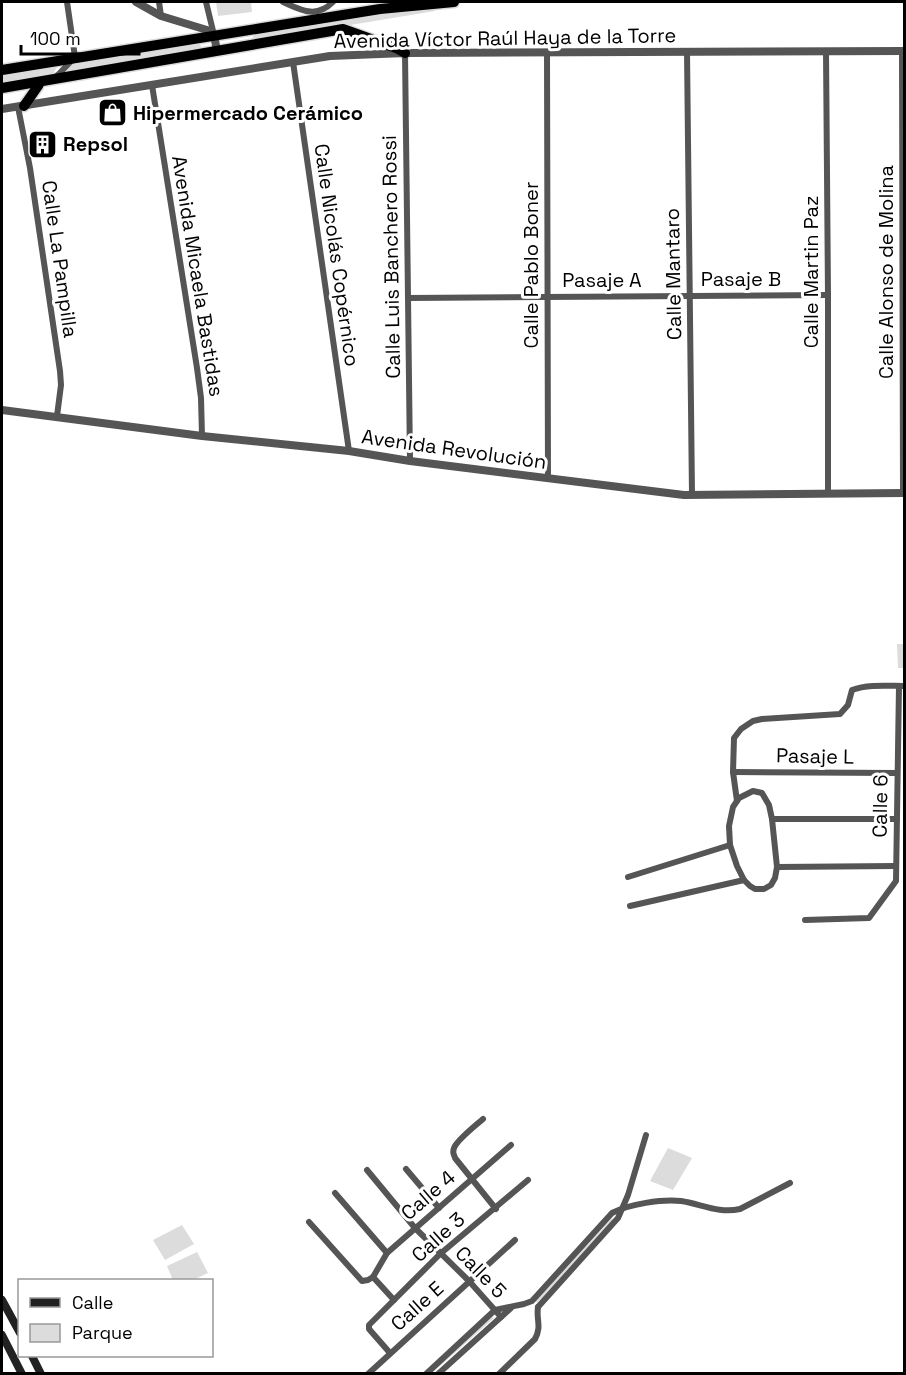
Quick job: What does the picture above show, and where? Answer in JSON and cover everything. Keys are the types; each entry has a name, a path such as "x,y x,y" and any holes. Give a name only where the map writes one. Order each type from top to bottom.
{"highway":[{"path":"2,70 242,32 380,5 452,4"},
{"path":"2,88 343,29 405,53"},
{"path":"242,32 240,39 244,46"},
{"path":"200,38 204,44 202,54"},
{"path":"21,106 40,81"}],"main road":[{"path":"2,1300 18,1329"},
{"path":"2,1335 22,1374"},
{"path":"32,1357 41,1374"}],"street":[{"path":"55,79 75,57 68,2"},
{"path":"136,2 160,16 207,30 214,35"},
{"path":"159,2 160,16"},
{"path":"206,2 217,51"},
{"path":"283,2 308,12 315,12 333,2"},
{"name":"Calle Martin Paz","path":"826,51 828,494"},
{"name":"Avenida Víctor Raúl Haya de la Torre","path":"2,110 330,56 405,53 903,51"},
{"name":"Calle Alonso de Molina","path":"903,51 904,493"},
{"name":"Calle Pablo Boner","path":"547,52 548,478"},
{"name":"Calle Mantaro","path":"687,52 692,495"},
{"name":"Calle Luis Banchero Rossi","path":"405,53 410,461"},
{"name":"Calle Nicolás Copérnico","path":"293,62 349,452"},
{"name":"Avenida Micaela Bastidas","path":"152,85 197,368 202,436"},
{"name":"Calle La Pampilla","path":"21,106 60,371 61,385 57,416"},
{"name":"Pasaje B","path":"689,296 828,295"},
{"name":"Pasaje A","path":"408,298 689,296"},
{"name":"Avenida Revolución","path":"2,410 692,495 904,493"},
{"path":"737,801 733,772 734,738 741,729 753,721 762,719 838,715 848,705 852,690 902,686"},
{"name":"Calle 6","path":"805,920 869,918 896,882 896,833 901,785 897,773 901,736 902,686"},
{"name":"Pasaje L","path":"733,772 897,773"},
{"path":"753,791 762,793 769,805 777,867 771,885 764,889 755,889 744,880 730,845 729,825 733,807 737,801 753,791"},
{"path":"772,819 897,819"},
{"path":"896,833 904,833"},
{"path":"628,877 730,845"},
{"path":"777,867 896,866"},
{"path":"630,906 744,880"},
{"path":"483,1119 458,1142 453,1153 496,1209"},
{"path":"499,1374 535,1339 539,1324 538,1307 618,1218 628,1195 646,1135"},
{"name":"Calle 4","path":"373,1277 387,1253 511,1145"},
{"path":"406,1169 439,1208"},
{"name":"Calle 5","path":"367,1170 415,1228 469,1281 501,1317"},
{"name":"Calle 3","path":"390,1353 369,1329 372,1321 440,1254 528,1180"},
{"path":"426,1374 495,1310 531,1301 612,1213 640,1204 680,1201 725,1211 740,1209 790,1183"},
{"path":"334,1193 387,1253"},
{"path":"309,1222 362,1281 373,1277 394,1300"},
{"name":"Calle E","path":"368,1374 515,1240"},
{"path":"531,1301 538,1307"},
{"path":"438,1374 512,1307"}],"green space":[{"path":"216,2 251,2 252,12 218,16"},
{"path":"437,8 435,11 254,41 252,39 254,35 289,28"},
{"path":"198,42 200,48 67,72 70,64"},
{"path":"58,65 53,74 2,83 2,75"},
{"path":"897,644 904,644 904,668 898,668"},
{"path":"668,1148 692,1158 673,1190 650,1181"},
{"path":"612,1218 613,1221 537,1303 536,1301"},
{"path":"182,1225 194,1244 165,1260 153,1240"},
{"path":"197,1252 208,1273 195,1279 173,1279 167,1266"},
{"path":"492,1317 494,1318 429,1374"}],"place":[{"name":"Hipermercado Cerámico","path":"112,113"},
{"name":"Repsol","path":"42,144"}]}
